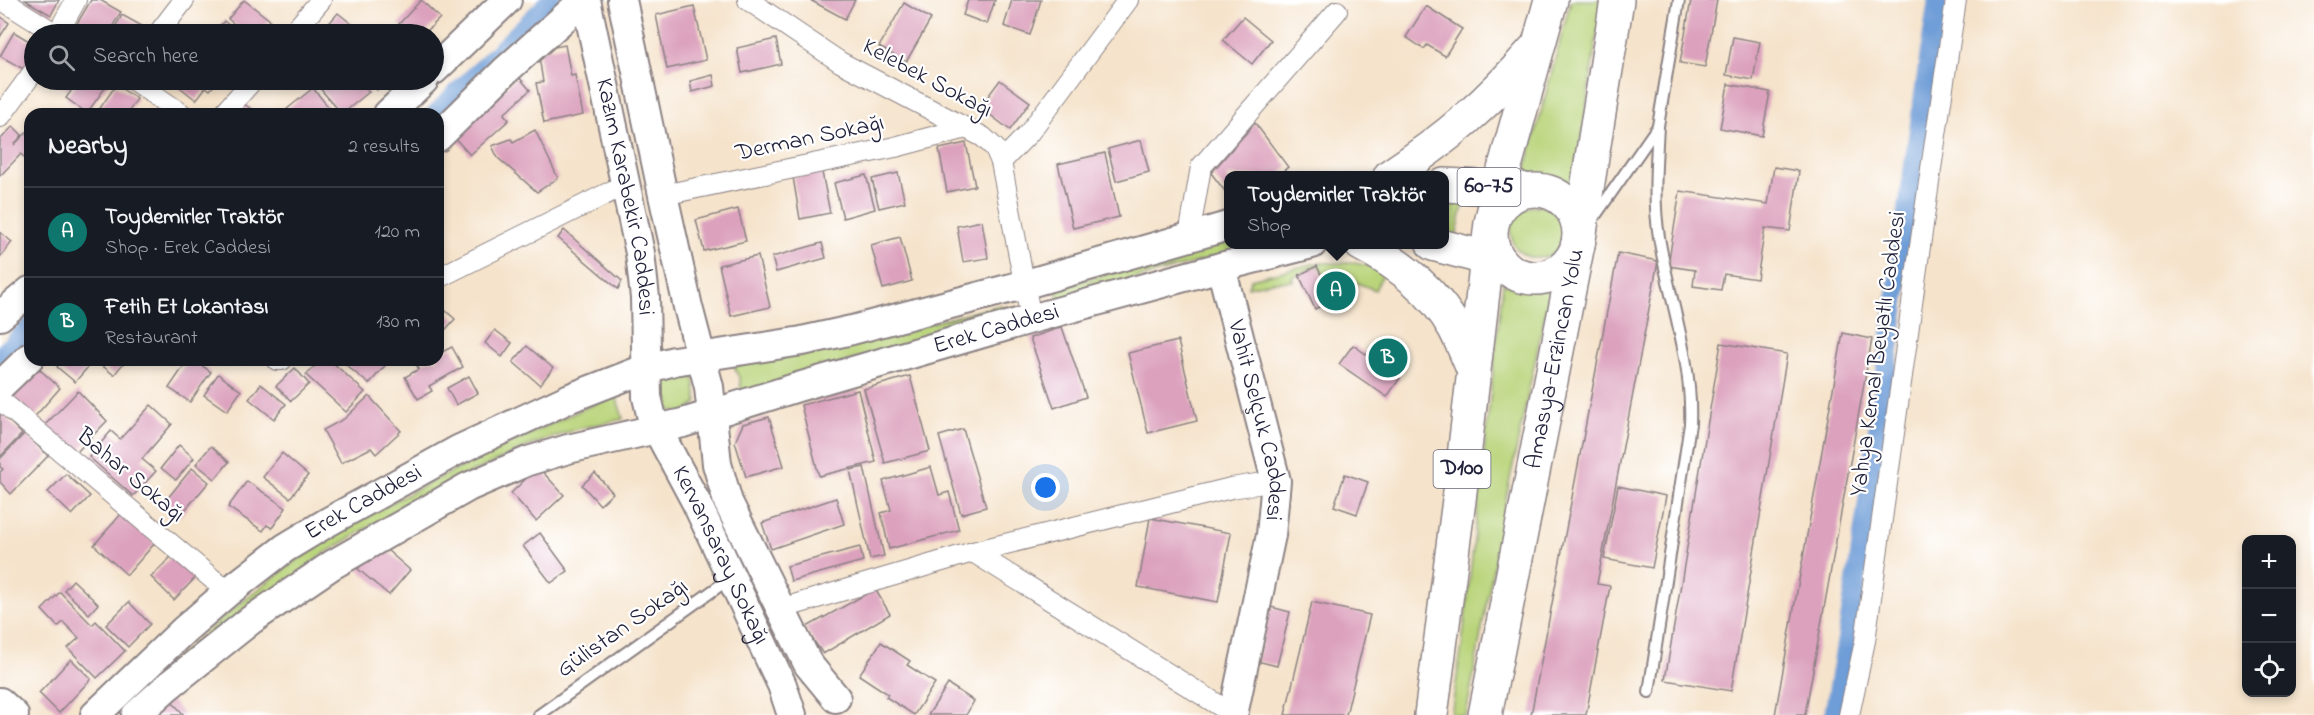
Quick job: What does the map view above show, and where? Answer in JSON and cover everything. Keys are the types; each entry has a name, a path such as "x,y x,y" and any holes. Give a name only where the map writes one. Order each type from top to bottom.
{"highway":[{"name":"D100","path":"1431,715 1459,500 1473,369 1493,260 1491,223 1498,188 1551,0"},
{"name":"Amasya-Erzincan Yolu","path":"1485,715 1579,239 1617,0"},
{"path":"1398,171 1436,146 1496,94 1541,42"},
{"name":"60-75","path":"1449,185 1535,190"},
{"path":"1449,248 1493,260 1525,277 1540,278 1554,274 1566,265 1575,253 1579,239 1578,224 1572,210 1562,199 1550,192 1535,190 1521,192 1508,199 1491,223"},
{"path":"1371,249 1388,258 1431,296 1455,328 1473,369"}],"main road":[{"path":"444,60 507,0"},
{"path":"444,131 504,71 585,0"},
{"name":"Kazım Karabekir Caddesi","path":"585,0 626,184 643,277 647,397"},
{"name":"Kazım Karabekir Caddesi","path":"622,0 663,195 709,387"},
{"path":"394,108 413,90"},
{"name":"Erek Caddesi","path":"95,715 184,630 285,548 458,450 570,398 674,360 802,341 1024,284 1224,227"},
{"name":"Erek Caddesi","path":"136,715 250,620 332,565 468,487 538,458 670,426 1031,319 1292,249"},
{"name":"Vahit Selçuk Caddesi","path":"1221,267 1276,481 1271,535 1233,714"},
{"path":"0,316 24,296"},
{"path":"674,360 684,361 700,370 709,387"},
{"name":"Erek Caddesi","path":"647,397 650,377 656,369 674,360"},
{"path":"0,386 24,363"},
{"name":"Erek Caddesi","path":"670,426 701,414 706,406 709,387"},
{"name":"Kervansaray Sokağı","path":"709,387 713,414 713,442 728,502 808,664 843,708"},
{"path":"647,397 656,415 673,424 670,426"},
{"name":"Kervansaray Sokağı","path":"670,426 732,578 782,685 792,715"},
{"name":"Kervansaray Sokağı","path":"792,715 795,704 806,692 822,690 843,708"},
{"path":"0,702 14,715"}],"street":[{"path":"2,0 41,24"},
{"path":"63,24 76,0"},
{"path":"166,24 184,0"},
{"path":"301,24 321,0"},
{"name":"Kelebek Sokağı","path":"748,0 840,62 983,137 995,148 1001,162 1031,319"},
{"name":"Yahya Kemal Beyatlı Caddesi","path":"1849,715 1865,641 1956,0"},
{"path":"1001,162 1029,134 1124,1"},
{"path":"1189,236 1201,167 1337,11"},
{"path":"0,117 24,85"},
{"path":"147,90 173,108"},
{"path":"228,108 244,90"},
{"name":"Derman Sokağı","path":"663,195 895,147 966,128"},
{"path":"444,275 626,184"},
{"name":"Bahar Sokağı","path":"0,400 228,592"},
{"path":"780,609 973,552 1231,488 1276,481"},
{"path":"973,552 1233,714"}],"lane":[{"path":"1649,692 1688,435 1691,400 1688,372 1659,237 1655,178 1658,126 1679,0"},
{"path":"1579,239 1658,126"},
{"name":"Gülistan Sokağı","path":"539,715 732,578"}],"green space":[{"path":"1571,0 1602,0 1575,182 1525,172"},
{"path":"1449,197 1465,197 1456,237 1449,236"},
{"path":"1537,206 1547,208 1555,214 1561,222 1563,232 1561,242 1555,250 1547,256 1537,258 1527,256 1519,250 1513,242 1511,232 1513,222 1519,214 1527,208"},
{"path":"1224,243 1224,249 1246,249 1059,299 1055,289"},
{"path":"1316,263 1355,263 1385,270 1375,290 1350,280 1325,277 1318,265 1292,277 1293,281 1248,287 1251,279"},
{"path":"1503,284 1525,290 1550,290 1506,498 1466,715 1451,715 1462,646"},
{"path":"1001,305 1002,309 962,322 958,329 741,393 740,380 734,366 818,352"},
{"path":"683,372 694,378 697,402 690,409 682,412 674,411 662,402 659,395 660,386 665,377"},
{"path":"616,395 623,419 576,429 529,446 447,484 389,515 325,553 167,671 120,715 114,715 178,656 267,582 339,532 417,489 556,421"}],"building":[{"path":"25,0 59,0 51,15"},
{"path":"91,0 100,0 121,12 114,24 77,24"},
{"path":"244,0 270,20 267,24 234,24 228,19"},
{"path":"421,0 440,18 434,24 399,24"},
{"path":"810,0 855,0 845,19"},
{"path":"968,0 995,0 987,24 963,15"},
{"path":"1012,0 1041,0 1030,35 1004,26"},
{"path":"1691,0 1717,0 1705,67 1680,63"},
{"path":"904,3 931,19 906,62 879,47"},
{"path":"694,6 706,60 667,69 656,15"},
{"path":"1426,6 1462,29 1445,56 1427,45 1424,49 1406,37"},
{"path":"338,13 352,24 329,24"},
{"path":"122,15 138,24 117,24"},
{"path":"0,16 9,23 0,37"},
{"path":"1243,17 1271,40 1252,64 1223,40"},
{"path":"14,32 24,38 24,69 0,56"},
{"path":"1733,37 1760,42 1753,80 1726,75"},
{"path":"776,39 781,64 742,73 737,48"},
{"path":"565,45 571,76 575,75 583,115 544,123 536,83 543,82 538,50"},
{"path":"713,75 715,86 692,92 690,81"},
{"path":"518,76 530,90 504,114 509,120 470,155 453,136"},
{"path":"1000,80 1030,102 1010,130 980,107"},
{"path":"1728,84 1770,92 1762,136 1720,128"},
{"path":"72,90 104,90 91,108 80,108 66,98"},
{"path":"113,90 124,90 137,99 131,108 100,108"},
{"path":"184,90 204,90 196,100"},
{"path":"311,90 315,90 329,108 288,108"},
{"path":"321,90 367,90 369,92 349,108 337,108"},
{"path":"243,103 250,108 239,108"},
{"path":"1255,123 1288,167 1283,171 1224,171 1224,190 1211,173"},
{"path":"13,126 22,135 14,145 24,135 24,157 21,154 0,176 0,140"},
{"path":"535,130 558,178 537,192 498,158 492,146 511,139 513,142"},
{"path":"1141,140 1149,172 1116,181 1108,149"},
{"path":"966,143 975,186 947,192 939,149"},
{"path":"1105,153 1119,217 1073,228 1058,164"},
{"path":"1774,167 1799,171 1790,231 1765,228 1757,279 1724,274 1721,290 1693,286 1695,270 1668,266 1680,191 1768,204"},
{"path":"822,172 830,213 800,219 793,177"},
{"path":"898,173 905,202 879,208 872,179"},
{"path":"866,175 875,209 843,218 834,183"},
{"path":"738,209 746,241 704,251 696,220"},
{"path":"982,221 988,258 963,262 957,226"},
{"path":"564,230 622,281 618,289 558,238"},
{"path":"0,232 12,242 0,257"},
{"path":"900,237 912,281 883,289 871,245"},
{"path":"822,243 826,258 776,272 772,257"},
{"path":"1618,253 1658,261 1597,584 1610,586 1586,715 1531,715"},
{"path":"758,256 770,307 731,316 719,265"},
{"path":"1317,266 1333,300 1315,309 1299,275"},
{"path":"444,309 455,319 444,331"},
{"path":"1062,327 1086,397 1054,408 1030,338"},
{"path":"495,330 512,343 502,357 485,343"},
{"path":"1843,333 1872,339 1805,715 1775,715"},
{"path":"1178,341 1197,421 1148,433 1128,353"},
{"path":"1721,343 1787,354 1731,691 1665,680"},
{"path":"1353,345 1400,378 1387,397 1339,364"},
{"path":"527,346 553,368 540,385 513,362"},
{"path":"452,347 463,367 429,386 432,391 418,399 405,377 419,369 417,366 444,366 444,351"},
{"path":"36,366 60,388 31,421 7,400"},
{"path":"87,366 88,367 75,382 57,367"},
{"path":"103,366 121,366 114,375"},
{"path":"184,366 202,366 211,372 190,402 169,388"},
{"path":"314,366 337,366 365,392 346,412 306,375"},
{"path":"347,366 385,366 369,384"},
{"path":"295,368 309,384 291,401 276,386"},
{"path":"218,374 241,391 227,411 204,395"},
{"path":"469,376 478,393 456,405 447,388"},
{"path":"910,376 930,451 885,463 864,389"},
{"path":"261,384 286,404 274,419 249,399"},
{"path":"858,390 876,462 819,476 801,405"},
{"path":"78,391 107,421 73,456 43,427"},
{"path":"369,396 401,431 376,454 371,448 341,463 323,430 344,419"},
{"path":"151,405 172,424 142,459 156,471 133,496 89,457 111,431 120,439"},
{"path":"0,412 22,434 0,457"},
{"path":"769,417 784,466 746,477 735,442 743,424"},
{"path":"963,429 986,507 961,514 939,436"},
{"path":"25,433 48,456 11,494 0,482 0,472 3,469 0,467 0,459"},
{"path":"179,445 194,458 176,480 161,468"},
{"path":"211,446 229,462 215,479 196,464"},
{"path":"282,453 308,475 290,498 263,477"},
{"path":"538,467 564,495 536,521 511,493"},
{"path":"864,467 884,556 870,559 850,470"},
{"path":"931,467 939,495 949,492 959,530 889,549 881,513 891,510 883,481"},
{"path":"192,468 209,482 179,517 163,504"},
{"path":"595,473 613,493 600,505 582,485"},
{"path":"66,474 90,496 72,515 48,492"},
{"path":"1345,474 1368,482 1357,514 1334,506"},
{"path":"247,481 286,508 272,528 267,525 263,531 228,507"},
{"path":"1618,486 1666,496 1652,568 1604,559"},
{"path":"836,498 844,524 771,549 762,523"},
{"path":"122,513 155,543 127,575 94,545"},
{"path":"1150,518 1231,533 1218,602 1138,587"},
{"path":"540,533 568,571 551,583 523,546"},
{"path":"380,544 410,570 389,595 358,569"},
{"path":"860,547 863,561 791,581 787,566"},
{"path":"174,554 197,576 174,600 151,577"},
{"path":"73,580 98,604 89,614 64,590"},
{"path":"875,589 890,614 823,654 805,628"},
{"path":"60,592 92,625 96,621 125,651 97,678 68,648 79,638 63,622 58,627 42,610"},
{"path":"129,602 150,624 128,647 106,625"},
{"path":"1312,602 1370,615 1346,715 1285,715"},
{"path":"1271,607 1290,612 1277,666 1257,661"},
{"path":"881,642 910,661 907,665 935,683 914,715 886,697 888,694 859,675"},
{"path":"71,659 91,679 59,713 39,693"},
{"path":"948,684 974,701 966,715 928,715"},
{"path":"168,697 184,715 148,715"}],"waterway":[{"path":"442,108 552,0"},
{"path":"1834,715 1863,537 1938,0"},
{"path":"0,357 24,333"}],"place":[{"name":"Toydemirler Traktör","path":"1336,291"},
{"name":"Fetih Et Lokantası","path":"1388,358"}]}
